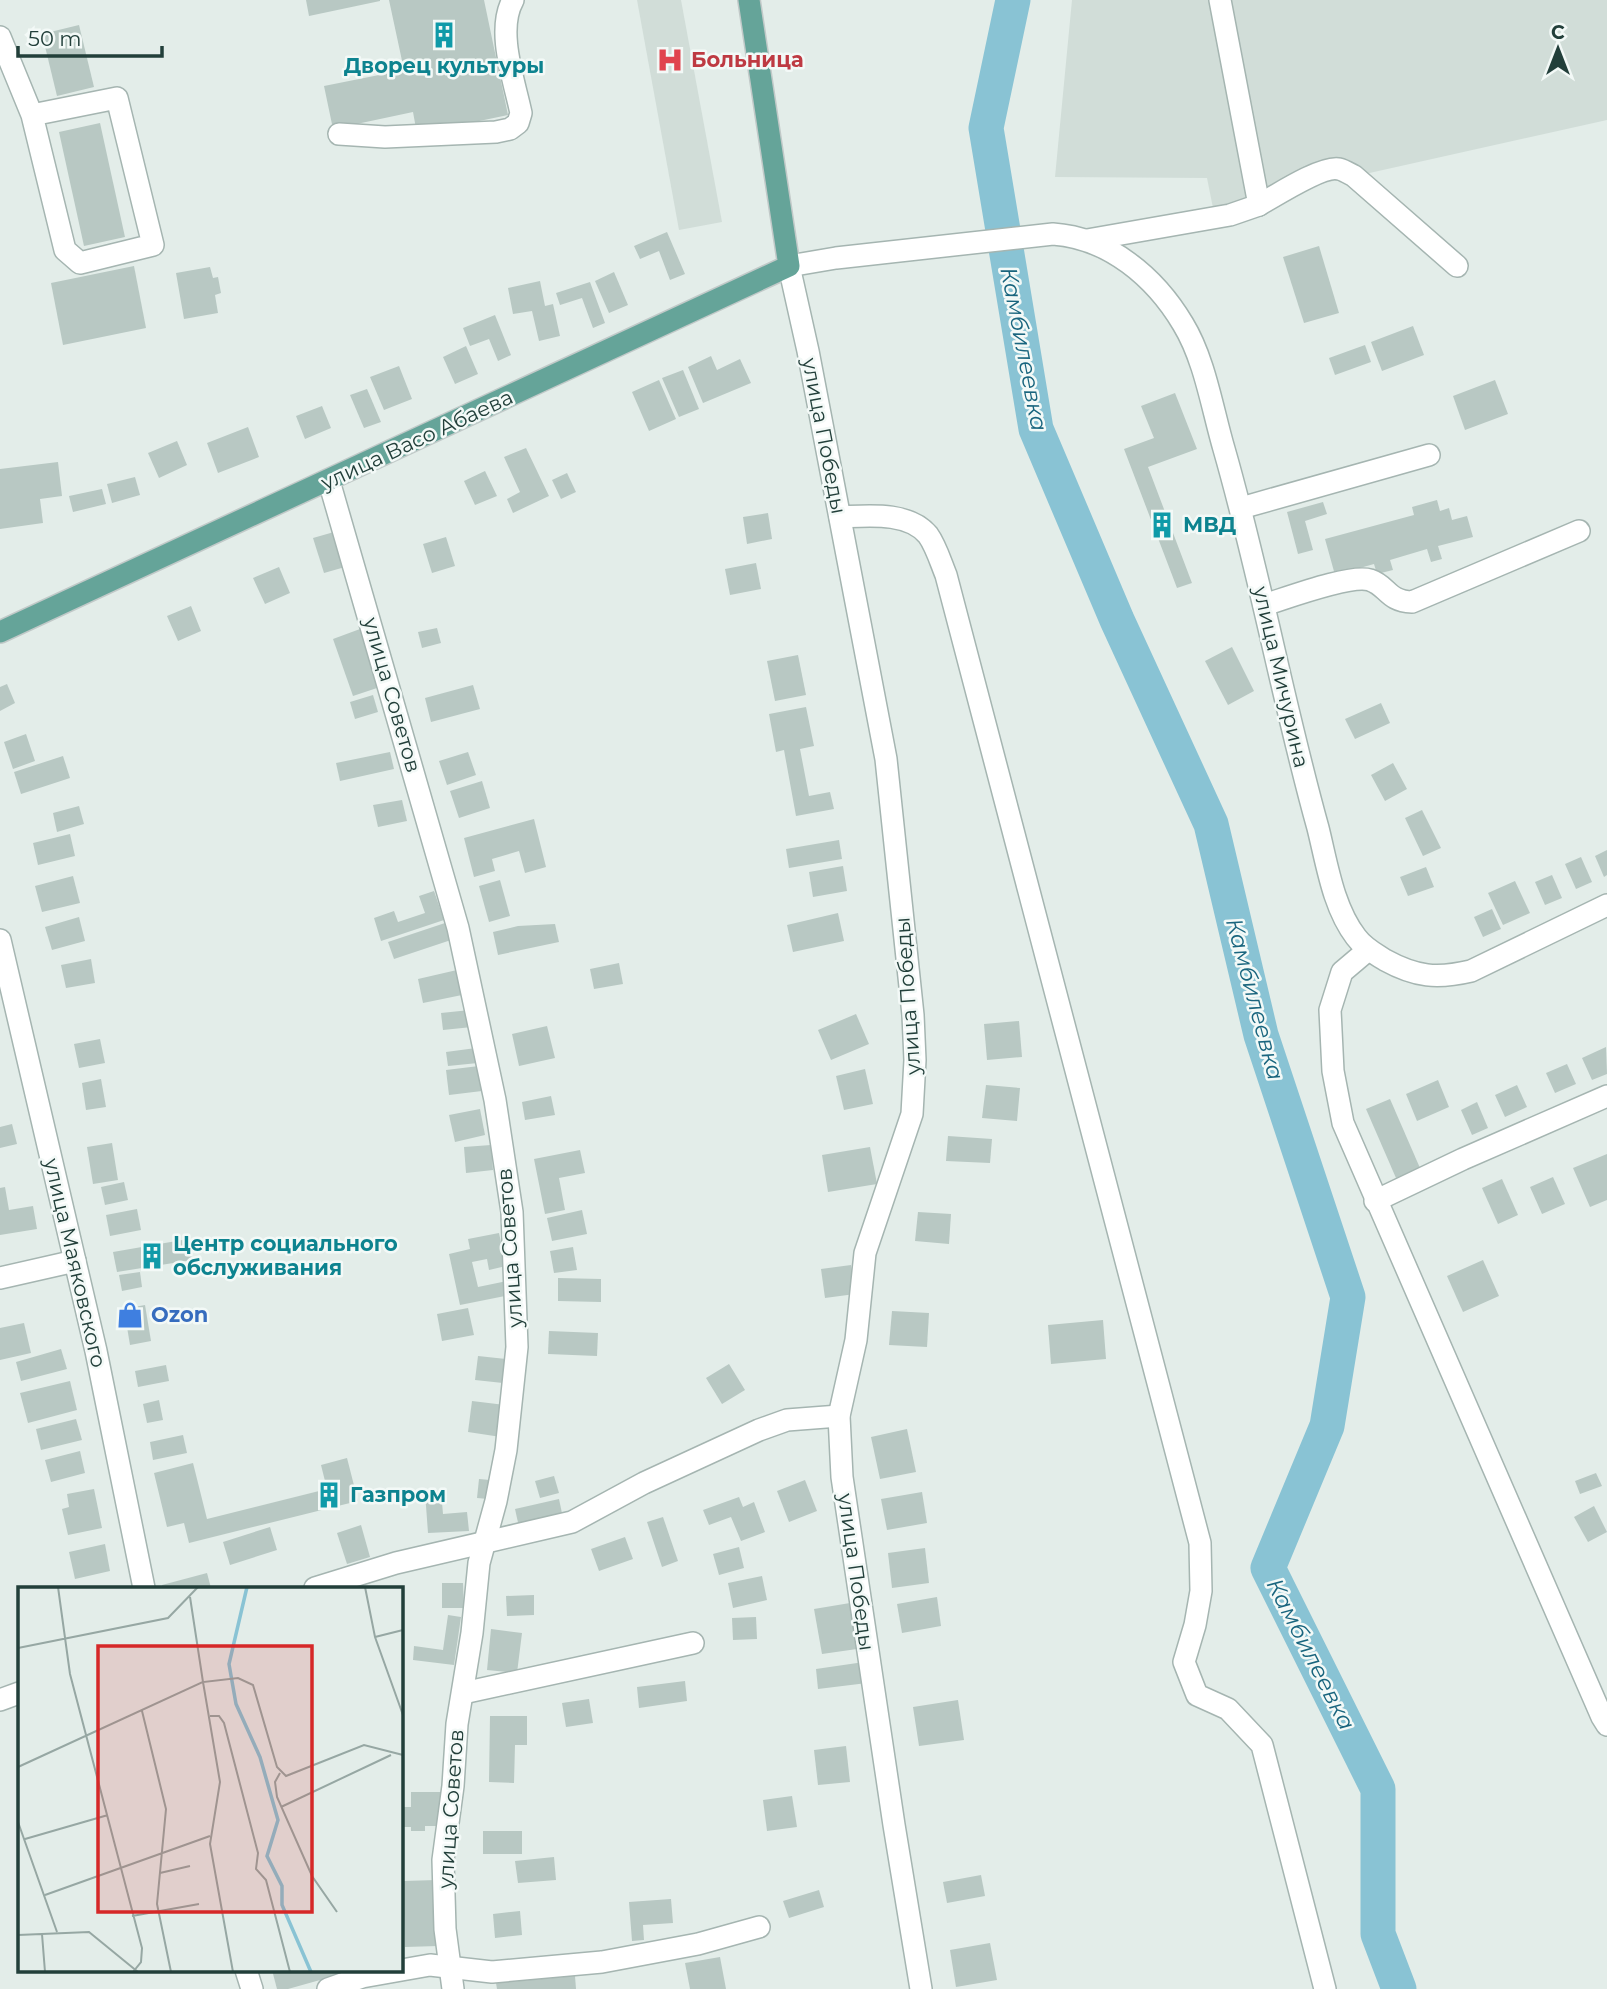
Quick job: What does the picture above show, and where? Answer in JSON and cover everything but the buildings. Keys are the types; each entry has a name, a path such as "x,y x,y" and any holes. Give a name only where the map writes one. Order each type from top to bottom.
{"main road":[{"name":"улица Победы","path":"749,0 789,266"},
{"name":"улица Васо Абаева","path":"0,632 789,266"}],"street":[{"path":"339,134 385,137 465,135 510,129 518,122 521,113 505,30 508,10 513,0"},
{"path":"1220,0 1259,205"},
{"path":"0,37 32,115 65,250 80,263 153,245 117,98 32,115"},
{"path":"1087,240 1230,215 1259,205 1317,174 1339,169 1354,176 1458,265"},
{"name":"улица Мичурина","path":"836,258 1035,234 1069,235 1087,240 1136,268 1159,290 1184,325 1200,364 1241,508 1298,757 1338,903 1355,936 1368,950 1407,972 1447,976 1471,971 1607,905"},
{"name":"улица Васо Абаева","path":"789,266 836,258"},
{"name":"улица Победы","path":"789,266 808,351 886,759 913,1014 915,1060 912,1114 865,1253 856,1340 839,1416 842,1477 921,1989"},
{"path":"1241,508 1429,455"},
{"name":"улица Советов","path":"329,481 458,928 495,1100 510,1200 517,1347 506,1450 496,1501 483,1542 457,1724 453,1786 443,1860 445,1928 453,1989"},
{"path":"840,517 884,516 910,522 928,535 946,575 1200,1543 1201,1591 1184,1662 1197,1695 1228,1709 1262,1745 1325,1989"},
{"path":"1264,605 1359,579 1376,584 1400,601 1412,602 1579,531"},
{"name":"улица Маяковского","path":"0,940 99,1364 144,1587"},
{"path":"1368,950 1342,972 1330,1010 1333,1071 1343,1123 1607,1725"},
{"path":"1375,1201 1607,1096"},
{"path":"0,1278 75,1261"},
{"path":"318,1587 396,1563 572,1522 643,1483 778,1423 798,1418 839,1416"},
{"path":"463,1693 693,1643"},
{"path":"0,1700 18,1693"},
{"path":"402,1970 430,1965 492,1972 601,1962 698,1944 760,1927"},
{"path":"247,1972 251,1989"},
{"path":"328,1989 362,1977 390,1972"}],"shaded area":[{"name":"Больница","path":"637,0 681,0 722,222 679,230"},
{"path":"1072,0 1607,0 1607,120 1213,208 1207,178 1055,177"}],"waterway":[{"name":"Камбилеевка","path":"1013,0 986,128 1036,429 1117,620 1211,824 1261,1035 1348,1297 1327,1426 1268,1568 1378,1789 1378,1934 1399,1989"}],"place":[{"name":"Дворец культуры","path":"444,35"},
{"name":"Больница","path":"670,60"},
{"name":"МВД","path":"1162,525"},
{"name":"Центр социального обслуживания","path":"152,1256"},
{"name":"Ozon","path":"130,1315"},
{"name":"Газпром","path":"329,1495"}]}
